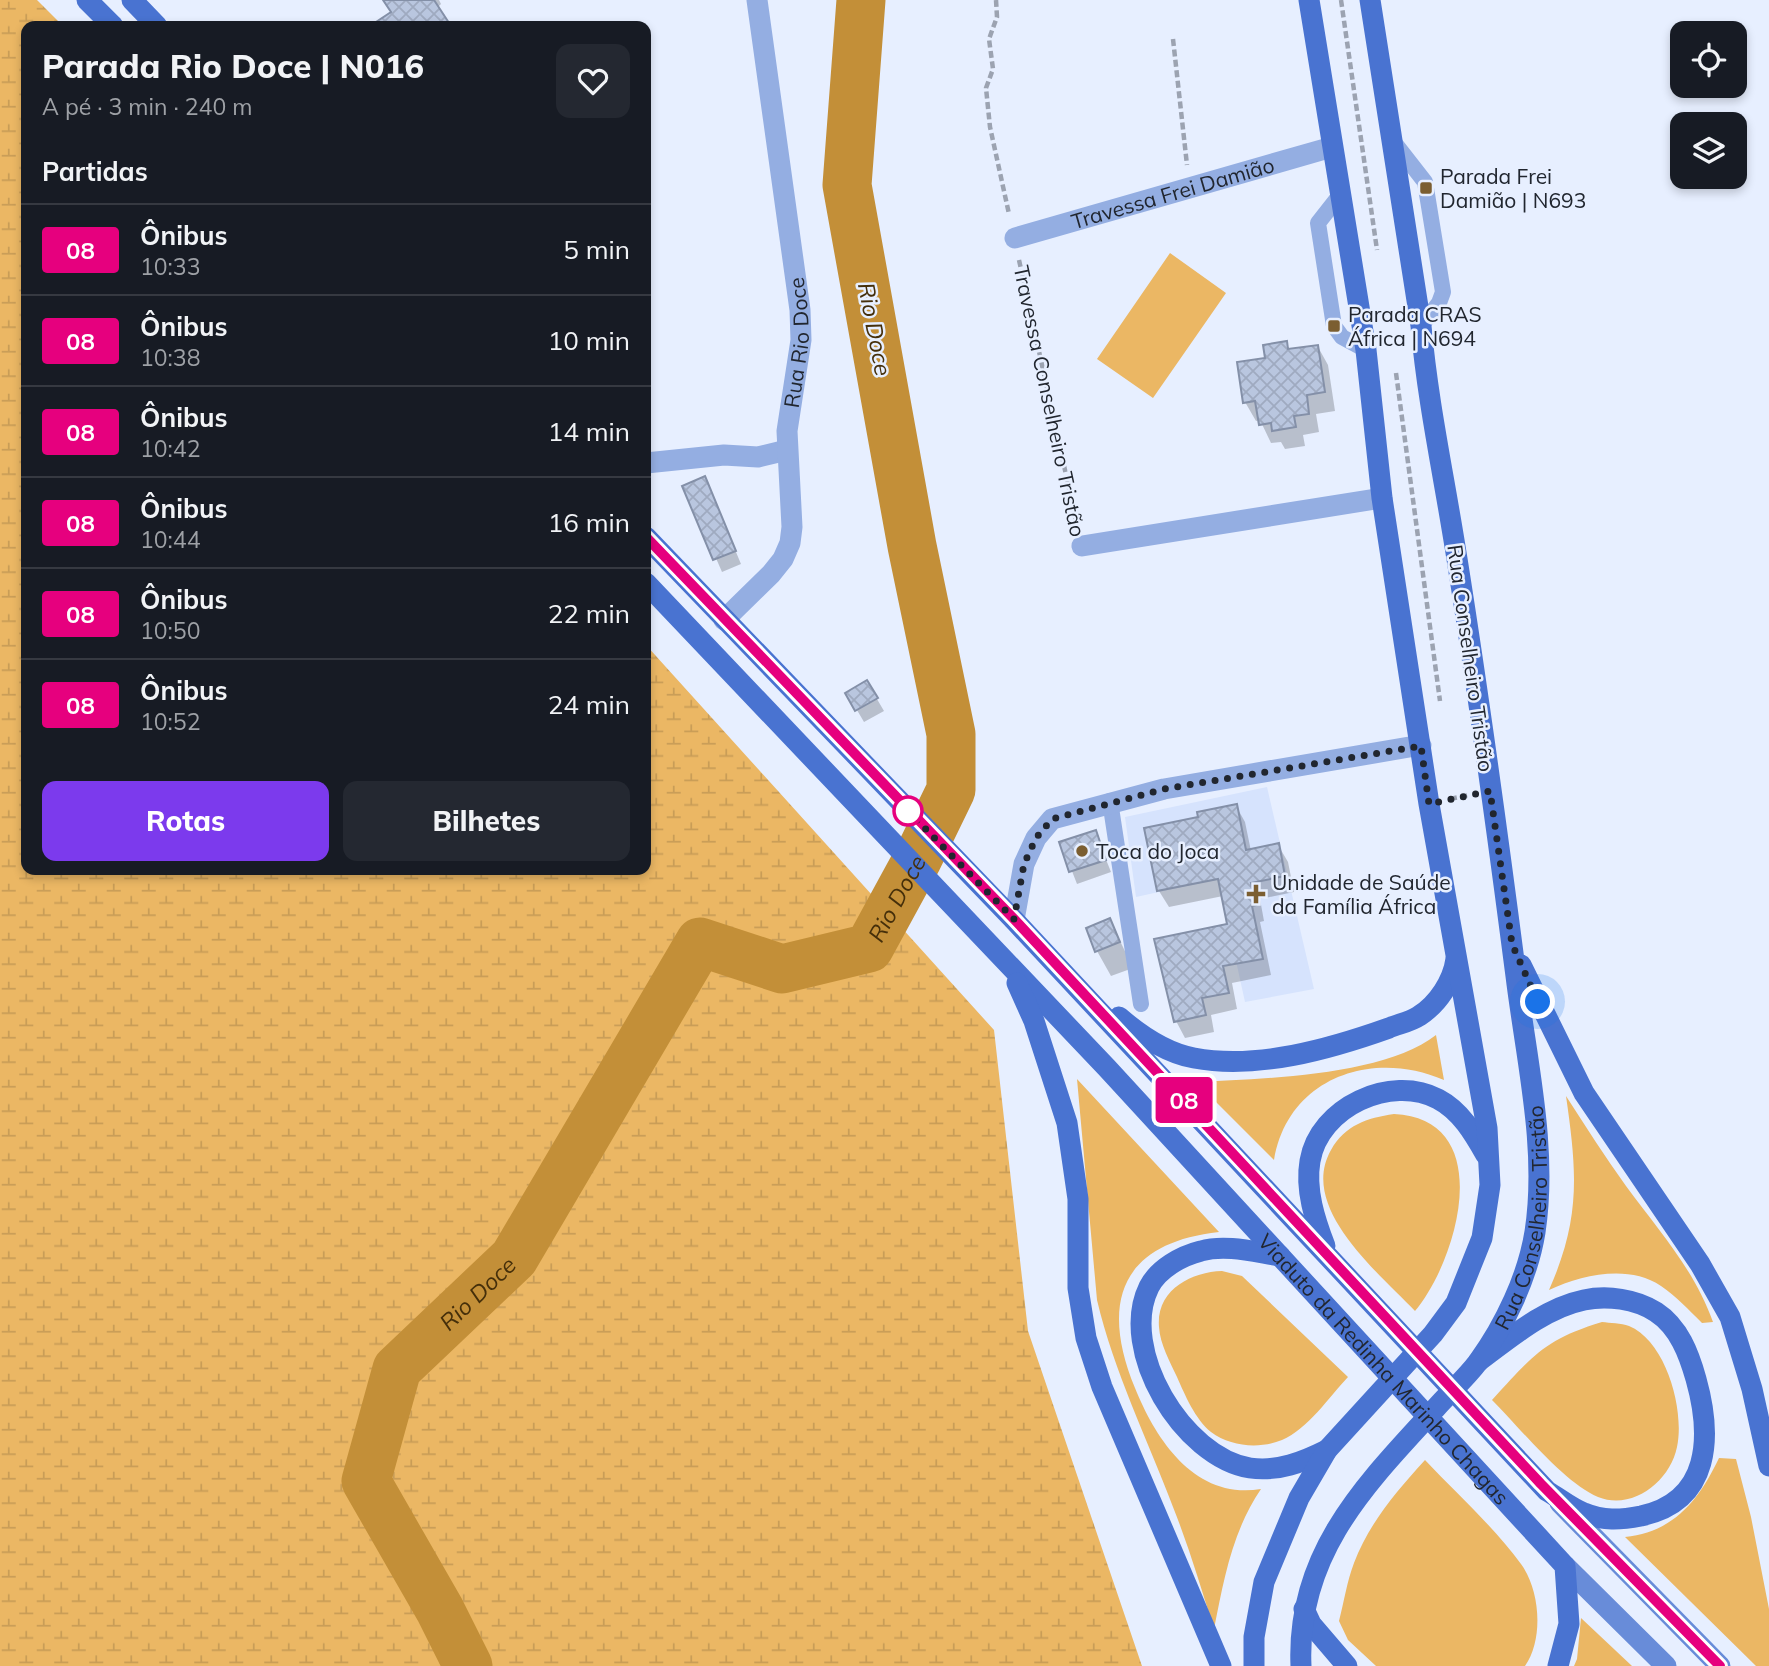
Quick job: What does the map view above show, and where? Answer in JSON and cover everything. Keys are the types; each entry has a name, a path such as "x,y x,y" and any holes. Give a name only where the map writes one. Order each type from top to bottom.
{"main road":[{"path":"88,0 108,21"},
{"path":"132,0 152,21"},
{"name":"Rua Conselheiro Tristão","path":"1254,1666 1254,1637 1264,1582 1298,1499 1326,1450 1433,1334 1456,1303 1482,1238 1490,1162 1477,1067 1429,804 1382,498 1366,350 1309,0"},
{"name":"Rua Conselheiro Tristão","path":"1301,1666 1304,1609 1325,1546 1344,1515 1391,1456 1479,1361 1522,1278 1538,1207 1536,1135 1512,944 1458,565 1426,381 1421,326 1370,0"},
{"path":"651,542 1045,955 1153,1043 1176,1054 1217,1060 1251,1060 1324,1049 1418,1017 1447,985 1457,957"},
{"path":"651,588 802,750 976,929 1012,971 1034,1021 1067,1123 1078,1199 1078,1287 1086,1338 1102,1387 1221,1666"},
{"path":"1512,944 1546,1021 1584,1093 1700,1264 1730,1317 1752,1389 1769,1465"},
{"name":"Viaduto da Redinha Marinho Chagas","path":"1045,955 1160,1074 1544,1487 1720,1666"},
{"name":"Viaduto da Redinha Marinho Chagas","path":"1012,971 1107,1068 1559,1559 1666,1666"},
{"path":"1328,1254 1313,1213 1310,1161 1327,1126 1344,1109 1380,1094 1418,1091 1453,1109 1474,1133 1490,1162"},
{"path":"1280,1256 1222,1248 1182,1257 1165,1268 1150,1285 1142,1310 1149,1364 1174,1418 1203,1446 1231,1463 1251,1468 1299,1464 1326,1450"},
{"path":"1479,1361 1552,1313 1583,1300 1606,1298 1634,1302 1656,1312 1675,1330 1689,1354 1702,1402 1705,1446 1700,1469 1691,1486 1675,1501 1646,1515 1607,1520 1582,1512 1544,1487"},
{"path":"1558,1666 1569,1623 1559,1559"},
{"path":"1304,1609 1311,1624 1347,1666"}],"street":[{"name":"Rua Rio Doce","path":"724,620 783,559 790,543 792,527 787,450 789,410 801,340 800,310 757,0"},
{"name":"Travessa Frei Damião","path":"1015,238 1188,191 1332,147"},
{"path":"651,462 713,456 758,457 787,450"},
{"name":"Travessa Conselheiro Tristão","path":"1082,546 1382,498"},
{"path":"1007,913 1036,838 1052,819 1110,801 1164,789 1421,746"}],"lane":[{"path":"1110,801 1141,1004"}],"path":[{"name":"Travessa Conselheiro Tristão","path":"996,0 997,17 989,38 993,69 986,88 990,127 1082,546"},
{"path":"1340,0 1379,262"},
{"path":"1173,39 1188,191"},
{"path":"1395,371 1441,703"},
{"path":"1453,784 1457,811"},
{"path":"1429,804 1490,791"}],"shaded area":[{"name":"Unidade de Saúde da Família África","path":"1267,787 1314,989 1245,1002 1218,879 1136,897 1125,817"}],"green space":[{"path":"0,0 37,0 58,21 21,21 21,875 651,875 651,651 994,1030 1028,1331 1142,1666 0,1666"},
{"path":"1170,253 1226,293 1153,398 1097,359"},
{"path":"1436,1035 1444,1080 1417,1071 1389,1068 1363,1070 1338,1077 1315,1090 1296,1108 1282,1131 1274,1160 1196,1082 1287,1077 1354,1067 1413,1049"},
{"path":"1077,1079 1219,1232 1186,1238 1159,1249 1140,1264 1127,1282 1120,1304 1119,1329 1124,1357 1144,1408 1167,1446 1181,1462 1198,1476 1216,1485 1237,1490 1261,1489 1236,1539 1214,1629 1179,1522 1112,1353 1097,1300"},
{"path":"1566,1096 1618,1175 1686,1268 1713,1322 1702,1323 1661,1286 1634,1275 1590,1276 1549,1290 1567,1240 1574,1194"},
{"path":"1394,1114 1427,1122 1447,1140 1458,1165 1460,1195 1455,1228 1431,1288 1415,1311 1347,1238 1325,1194 1324,1172 1331,1150 1343,1134 1358,1124"},
{"path":"1222,1271 1242,1276 1348,1377 1301,1428 1273,1443 1246,1445 1227,1441 1211,1432 1191,1406 1161,1340 1160,1314 1169,1293 1188,1279"},
{"path":"1602,1322 1629,1326 1642,1334 1653,1346 1670,1378 1678,1415 1677,1447 1667,1471 1648,1490 1624,1500 1598,1497 1571,1480 1492,1400 1540,1351 1566,1336"},
{"path":"1719,1458 1736,1459 1751,1517 1769,1609 1769,1666 1756,1666 1625,1537 1658,1528 1683,1511 1703,1487"},
{"path":"1425,1460 1499,1537 1527,1575 1536,1601 1537,1629 1531,1655 1525,1666 1376,1666 1348,1640 1339,1621 1349,1577 1360,1548 1385,1508"},
{"path":"1581,1618 1632,1666 1574,1666"}],"building":[{"path":"383,0 434,0 448,21 378,21 391,12"},
{"path":"1287,341 1288,349 1318,345 1325,392 1307,395 1309,414 1294,416 1296,427 1272,431 1271,423 1259,425 1255,401 1243,403 1237,362 1265,358 1263,345"},
{"path":"705,476 736,551 713,560 682,486"},
{"path":"867,680 878,698 855,711 845,693"},
{"path":"1237,804 1246,850 1279,843 1285,876 1251,883 1256,905 1252,906 1263,959 1223,966 1229,993 1202,998 1206,1015 1174,1022 1154,939 1227,924 1218,879 1157,891 1144,828 1198,817 1197,812"},
{"name":"Toca do Joca","path":"1096,830 1106,860 1069,872 1059,842"},
{"path":"1110,918 1120,942 1095,952 1086,928"}],"waterway":[{"name":"Rio Doce","path":"468,1666 440,1610 366,1481 397,1369 514,1258 700,942 782,969 869,948 951,790 951,734 912,546 847,185 861,0"}],"bus line":[{"name":"08","path":"651,542 823,725 1014,919 1541,1484 1720,1666"}],"place":[{"name":"Parada Frei Damião | N693","path":"1426,188"},
{"name":"Parada CRAS África | N694","path":"1334,326"},
{"name":"Toca do Joca","path":"1082,851"},
{"name":"Unidade de Saúde da Família África","path":"1256,894"}],"route":[{"path":"908,811 906,810 1014,919 1024,864 1036,838 1052,819 1110,801 1164,789 1421,746 1429,804 1490,791 1512,944 1538,1002"}]}
